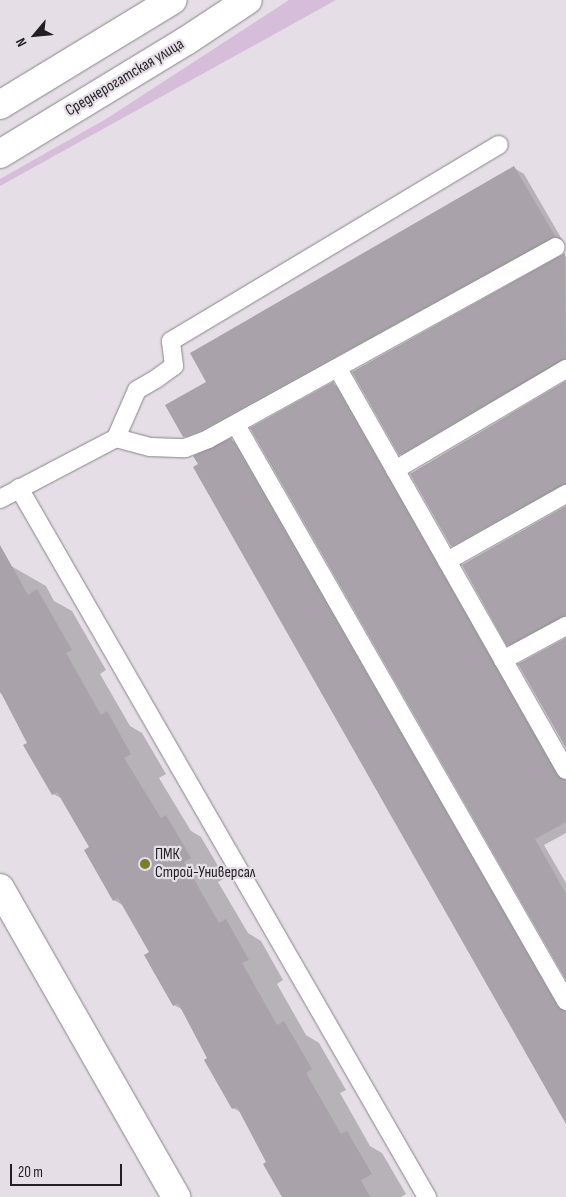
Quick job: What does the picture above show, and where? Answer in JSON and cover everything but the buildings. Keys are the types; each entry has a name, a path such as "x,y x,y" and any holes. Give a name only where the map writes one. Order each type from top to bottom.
{"street":[{"path":"0,105 173,0"},
{"name":"Среднерогатская улица","path":"0,154 186,41 248,0"},
{"path":"0,888 176,1197"}],"lane":[{"path":"0,499 116,438 137,390 156,380 174,366 171,341 499,145"},
{"path":"116,438 150,447 185,448 208,440 556,247"},
{"path":"338,369 564,762"},
{"path":"395,470 566,369"},
{"path":"236,425 566,1001"},
{"path":"19,488 427,1197"},
{"path":"447,561 566,494"},
{"path":"504,660 566,626"}],"shaded area":[{"path":"289,0 336,0 0,186 0,179 106,119"}],"place":[{"name":"ПМК Строй-Универсал","path":"145,864"}]}
